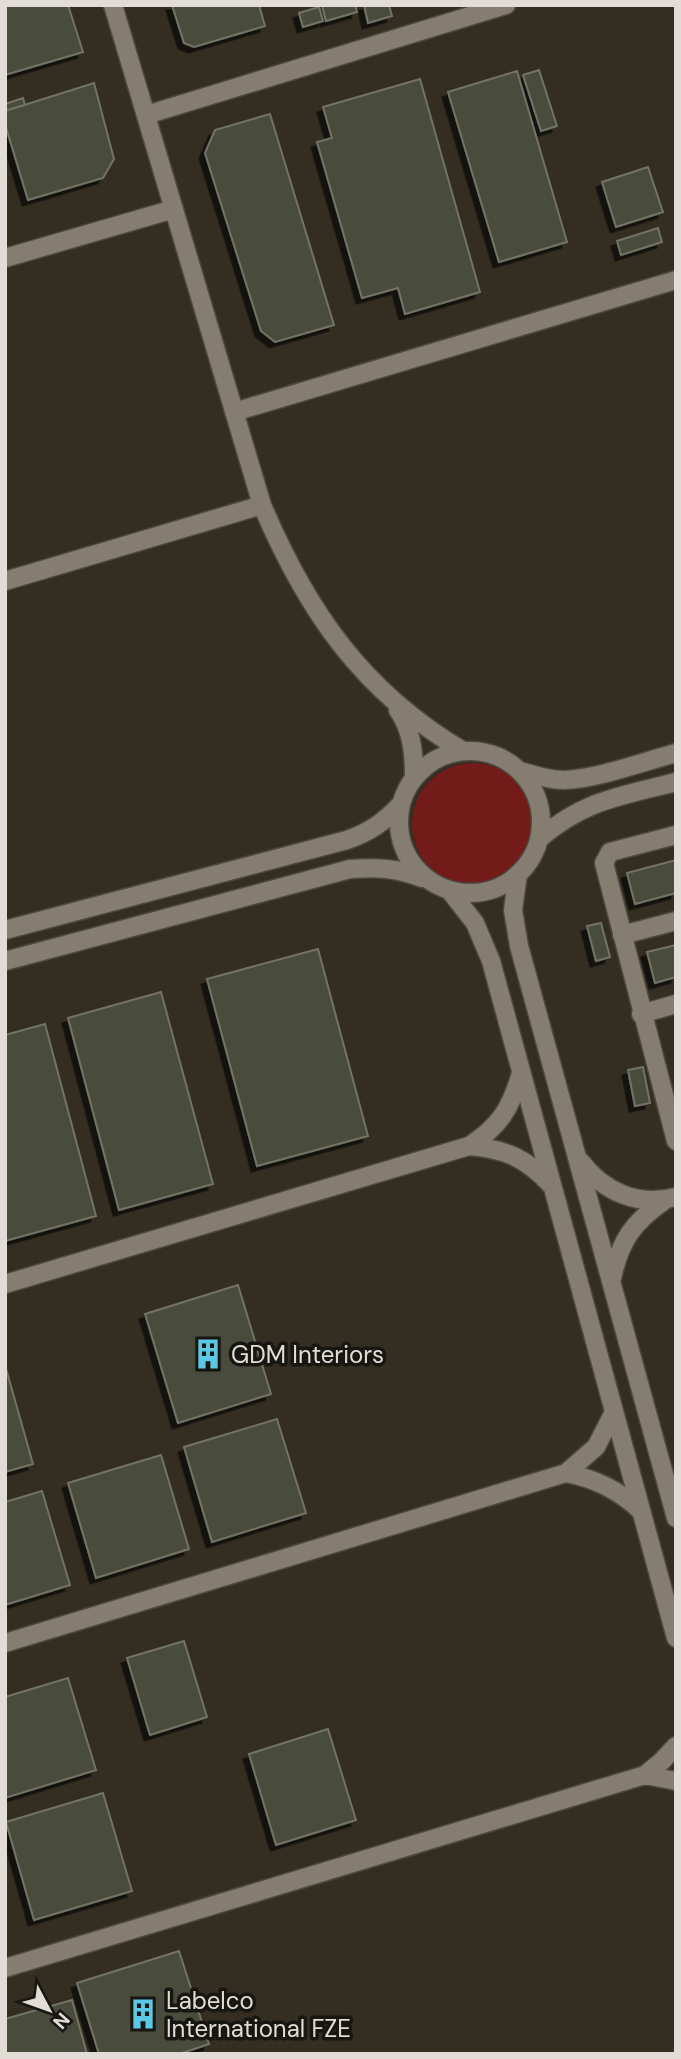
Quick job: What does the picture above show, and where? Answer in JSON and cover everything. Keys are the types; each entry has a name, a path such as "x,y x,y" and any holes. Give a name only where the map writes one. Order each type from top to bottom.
{"street":[{"path":"113,5 262,505 281,548 322,619 357,665 390,699 421,724 463,751"},
{"path":"146,116 506,5"},
{"path":"5,258 174,209"},
{"path":"234,412 676,280"},
{"path":"5,581 262,505"},
{"path":"390,699 402,716 410,735 414,777"},
{"path":"429,881 413,866 403,847 398,826 401,804 414,777 428,764 445,755 463,751 484,752 503,759 520,771 540,778 562,780 584,777 676,753"},
{"path":"5,961 350,869 377,867 403,871 450,891 468,894 486,892 503,885 518,874 531,858 539,839 539,802 520,771"},
{"path":"539,839 574,813 594,803 676,782"},
{"path":"5,930 347,840 377,827 401,804"},
{"path":"676,835 616,850 606,857 604,869 641,1014 669,1090 676,1141"},
{"path":"518,874 513,910 515,929 676,1518"},
{"path":"450,891 475,923 484,942 676,1638"},
{"path":"622,935 676,920"},
{"path":"641,1014 676,1004"},
{"path":"5,1284 469,1146 488,1133 504,1115 515,1095 521,1073"},
{"path":"469,1146 493,1148 516,1156 536,1169 552,1187"},
{"path":"577,1156 593,1177 614,1192 639,1200 671,1198"},
{"path":"611,1282 617,1257 628,1233 645,1214 671,1198"},
{"path":"5,1643 566,1473 596,1447 614,1412"},
{"path":"661,1463 676,1485"},
{"path":"566,1473 607,1486 641,1511"},
{"path":"5,1968 645,1775 676,1746"},
{"path":"645,1775 676,1781"}],"shaded area":[{"path":"473,763 496,768 516,781 529,801 534,824 529,847 516,867 496,880 473,885 450,880 430,867 417,847 412,824 417,801 430,781 450,768"}],"building":[{"path":"5,5 68,5 83,52 5,75"},
{"path":"172,5 259,5 265,26 194,47 184,43"},
{"path":"355,5 357,12 326,21 322,6"},
{"path":"364,5 389,5 392,16 368,23"},
{"path":"319,7 323,21 303,27 299,13"},
{"path":"539,70 557,126 541,131 523,75"},
{"path":"517,71 567,242 499,262 448,92"},
{"path":"420,79 480,292 405,314 398,288 362,298 317,142 332,138 323,107"},
{"path":"94,83 114,159 103,178 28,200 5,124 5,111"},
{"path":"23,98 25,105 5,111 5,104"},
{"path":"270,114 334,325 275,342 261,331 205,153 215,130"},
{"path":"648,167 663,212 616,227 602,182"},
{"path":"658,228 662,242 621,255 617,241"},
{"path":"676,860 676,893 635,904 627,873"},
{"path":"601,923 610,957 596,961 587,926"},
{"path":"676,945 676,977 655,983 647,952"},
{"path":"318,949 368,1136 257,1166 207,979"},
{"path":"161,992 213,1184 119,1210 68,1018"},
{"path":"45,1024 96,1216 5,1241 5,1035"},
{"path":"643,1067 650,1103 635,1106 628,1070"},
{"name":"GDM Interiors","path":"238,1285 271,1394 178,1423 145,1314"},
{"path":"5,1365 33,1464 5,1472"},
{"path":"277,1419 306,1513 212,1542 184,1447"},
{"path":"161,1455 189,1549 96,1578 68,1483"},
{"path":"42,1491 70,1585 5,1605 5,1502"},
{"path":"184,1641 207,1717 150,1735 127,1658"},
{"path":"68,1678 96,1770 5,1798 5,1697"},
{"path":"328,1729 356,1820 276,1845 249,1754"},
{"path":"103,1793 132,1891 34,1920 6,1822"},
{"name":"Labelco International FZE","path":"179,1951 209,2044 179,2054 99,2054 77,1983"},
{"path":"72,2000 87,2054 5,2054 5,2019"}],"place":[{"name":"GDM Interiors","path":"208,1354"},
{"name":"Labelco International FZE","path":"143,2014"}]}
